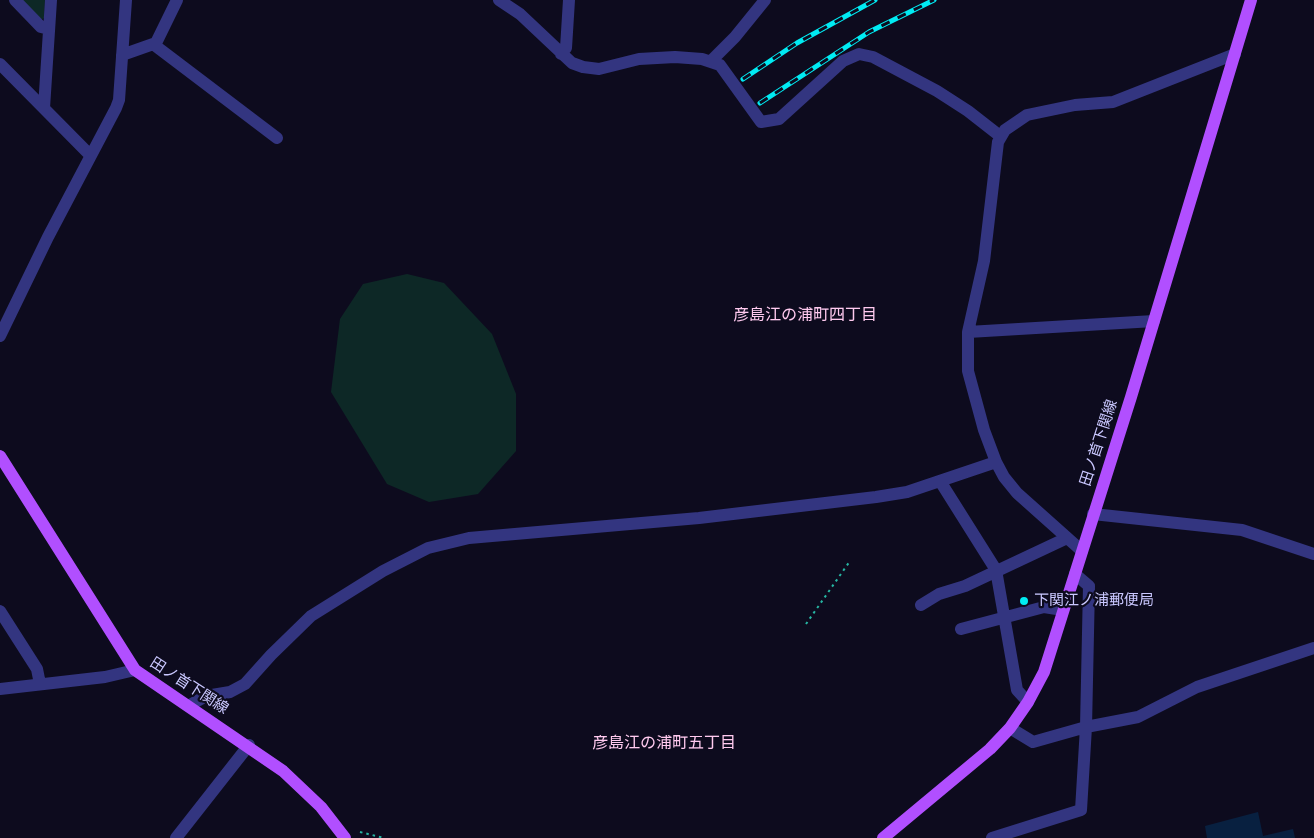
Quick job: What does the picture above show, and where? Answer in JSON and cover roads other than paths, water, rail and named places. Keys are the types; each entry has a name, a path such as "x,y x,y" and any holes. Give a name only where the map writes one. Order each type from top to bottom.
{"main road":[{"name":"田ノ首下関線","path":"883,838 972,766 1010,728 1028,702 1044,672 1154,321 1251,0"},
{"name":"田ノ首下関線","path":"0,456 135,670 248,745 303,788 335,823 345,838"}],"street":[{"path":"15,0 41,27 49,30"},
{"path":"44,108 51,0"},
{"path":"0,336 119,100 126,0"},
{"path":"122,54 156,43 177,0"},
{"path":"499,0 520,14 572,63 594,68 654,58 674,57 711,61 720,65 761,122 779,119 843,61 859,54 874,57 937,91 1000,136"},
{"path":"561,54 566,48 569,0"},
{"path":"711,61 765,0"},
{"path":"153,44 277,138"},
{"path":"1082,551 1018,493 996,462 974,398 969,377 967,361 968,332 984,261 1000,136 1005,130 1027,115 1075,105 1113,102 1235,54"},
{"path":"0,64 90,155"},
{"path":"968,332 1154,321"},
{"path":"190,706 206,696 230,692 245,684 271,655 311,616 383,571 428,548 469,538 699,518 876,498 907,492 996,462"},
{"path":"940,481 996,570 1017,690 1028,702"},
{"path":"1093,514 1242,530 1314,554"},
{"path":"921,605 939,594 965,586 1067,538"},
{"path":"992,838 1081,810 1086,727 1089,586 1075,574"},
{"path":"961,629 1044,607 1063,610"},
{"path":"0,610 37,669 40,684"},
{"path":"1010,728 1033,742 1086,727 1138,716 1197,687 1314,648"},
{"path":"0,689 105,677 135,670"},
{"path":"176,838 248,745"}],"water":[{"path":"1258,812 1263,836 1293,829 1295,838 1207,838 1205,826"}],"railway":[{"path":"743,79 797,43 875,0"},
{"path":"760,103 869,32 934,0"}],"place":[{"name":"下関江ノ浦郵便局","path":"1024,601"}],"district":[{"name":"彦島江の浦町四丁目","path":"805,315"},
{"name":"彦島江の浦町五丁目","path":"664,743"}]}
